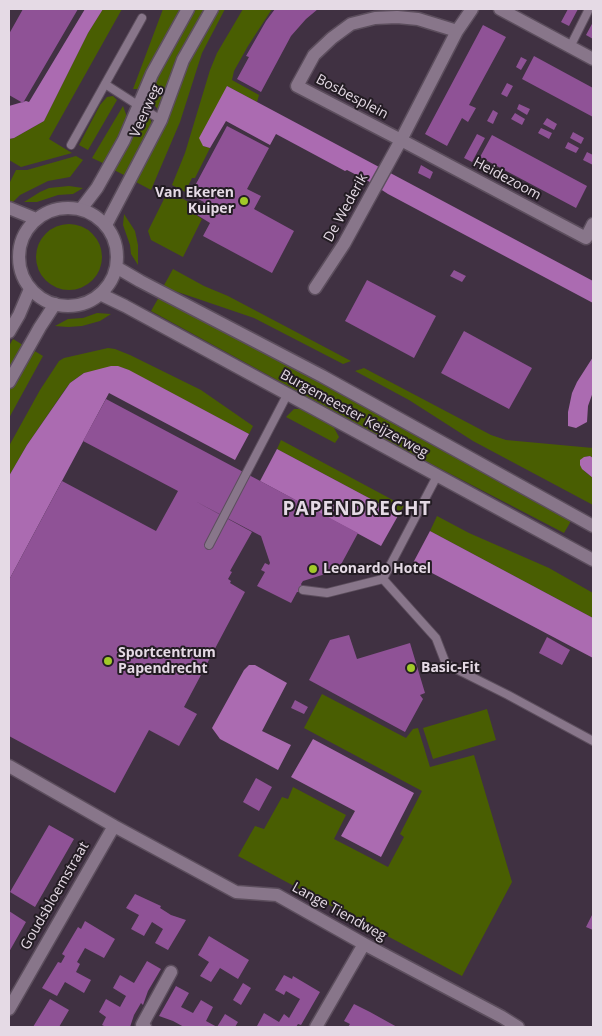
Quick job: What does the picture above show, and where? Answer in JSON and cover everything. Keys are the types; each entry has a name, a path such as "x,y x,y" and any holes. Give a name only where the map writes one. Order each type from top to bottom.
{"street":[{"name":"Veerweg","path":"81,210 97,188 115,156 140,105 152,74 188,9"},
{"name":"Veerweg","path":"106,226 161,120 183,60 212,9"},
{"path":"401,140 457,31 472,9"},
{"path":"500,9 593,59"},
{"name":"Bosbesplein","path":"401,140 297,86 314,55 351,24 375,18 397,17 418,20 457,31"},
{"name":"De Wederik","path":"315,288 344,244 401,140"},
{"name":"Heidezoom","path":"401,140 586,238 593,224"},
{"path":"9,208 36,219"},
{"path":"66,208 81,210 95,216 106,226 116,245 116,267 110,282 100,294 86,302 63,306 41,298 30,289 20,271 14,247 36,219 50,211 66,208"},
{"name":"Burgemeester Keijzerweg","path":"116,267 322,376 593,526"},
{"path":"9,332 19,315 30,289"},
{"name":"Burgemeester Keijzerweg","path":"100,294 593,560"},
{"path":"9,382 55,304"},
{"name":"Lange Tiendweg","path":"9,766 114,826 236,892 277,895 499,1022 518,1027"},
{"name":"Goudsbloemstraat","path":"9,1009 114,826"},
{"path":"316,1027 364,944"},
{"path":"145,1027 142,1025 171,972"}],"lane":[{"path":"570,46 589,9"},
{"path":"71,145 142,18"},
{"path":"105,84 161,120"},
{"path":"209,545 287,395"},
{"path":"303,590 326,593 383,579 437,476"},
{"path":"383,579 436,638 446,664 593,740"}],"green space":[{"path":"103,9 122,9 49,139 72,153 21,167 9,160 9,139 44,121 88,33"},
{"path":"163,9 181,9 148,69 141,89 133,89"},
{"path":"192,9 204,9 186,42 158,110 148,100 158,71"},
{"path":"215,9 225,9 202,53 180,122 151,190 136,182 164,127 191,53"},
{"path":"243,9 272,9 248,46 234,71 232,80 259,95 257,102 227,86 203,146 210,148 195,178 192,178 185,192 172,185 185,153 210,70 217,53"},
{"path":"113,96 117,100 88,150 79,145 100,105 107,97"},
{"path":"123,106 129,118 105,164 92,158"},
{"path":"142,116 150,117 152,124 126,176 114,170"},
{"path":"76,156 83,160 70,177 48,181 20,195 12,203 9,201 9,184 16,170 27,170"},
{"path":"69,186 83,188 73,194 58,195 37,202 24,202 49,188"},
{"path":"168,191 200,208 196,215 202,219 183,257 151,240 148,231"},
{"path":"124,214 135,231 138,245 138,265 131,254 123,225"},
{"path":"69,224 82,226 92,234 100,244 102,257 100,270 92,280 82,288 69,290 56,288 46,280 38,270 36,257 38,244 46,234 56,226"},
{"path":"173,269 351,361 343,364 254,318 163,287"},
{"path":"159,297 402,426 571,521 564,533 416,456 151,311"},
{"path":"97,313 111,314 100,321 82,326 55,326 68,319 83,318"},
{"path":"13,339 23,345 9,370 9,346"},
{"path":"108,348 130,355 201,390 253,426 249,434 124,368 84,373 70,383 64,391 27,445 9,476 9,446 40,390 59,361 64,358"},
{"path":"33,350 43,356 9,418 9,391"},
{"path":"364,368 491,435 506,440 593,448 593,458 590,456 584,457 584,471 593,478 593,505 473,441 409,400 355,371"},
{"path":"294,409 302,409 332,424 339,437 335,443 286,417"},
{"path":"281,440 404,506 399,514 277,449"},
{"path":"437,516 469,533 549,568 593,593 593,618 430,531"},
{"path":"322,694 406,738 413,729 418,728 430,767 474,755 512,882 462,976 238,856 255,826 264,829 282,797 288,799 293,787 346,815 334,839 388,867 404,837 400,834 422,791 304,728"},
{"path":"487,709 496,740 433,759 423,728"}],"shaded area":[{"path":"85,9 103,9 88,33 44,121 9,139 9,106 26,101 29,102"},
{"path":"227,86 593,281 593,303 388,194 368,181 347,170 345,171 276,134 270,145 226,121 210,148 203,146 199,138"},
{"path":"593,357 593,392 588,406 587,422 576,428 568,426 568,412 572,393"},
{"path":"118,366 129,370 249,434 235,460 109,393 9,580 9,476 27,445 70,383 84,373"},
{"path":"277,449 399,514 381,546 260,481"},
{"path":"590,456 593,458 593,478 580,465 580,460"},
{"path":"430,531 593,618 593,658 413,563"},
{"path":"249,665 255,665 287,683 262,731 291,745 278,770 220,739 212,728 244,670"},
{"path":"313,739 414,793 381,857 341,836 355,811 291,777"}],"building":[{"path":"23,9 78,9 23,103 9,95 9,34"},
{"path":"275,9 318,9 291,36 261,92 237,79 249,57 246,56"},
{"path":"568,9 578,9 569,26 561,22"},
{"path":"593,22 593,39 586,35"},
{"path":"483,25 506,37 469,105 476,108 468,122 462,118 447,146 425,134"},
{"path":"534,56 593,88 593,117 522,79"},
{"path":"521,57 527,60 521,70 516,67"},
{"path":"507,83 513,86 507,97 501,94"},
{"path":"519,104 530,109 527,115 517,109"},
{"path":"493,110 498,113 493,124 487,121"},
{"path":"515,113 525,119 522,125 511,119"},
{"path":"547,118 557,124 554,130 543,124"},
{"path":"227,126 269,148 247,189 261,196 254,209 294,231 272,273 203,236 210,223 197,215 204,202 190,195"},
{"path":"541,128 552,133 549,139 538,133"},
{"path":"573,132 584,138 581,144 570,138"},
{"path":"477,134 485,138 472,162 464,158"},
{"path":"492,135 587,186 576,208 480,157"},
{"path":"568,142 579,148 576,153 565,148"},
{"path":"587,152 593,155 593,165 583,160"},
{"path":"421,165 433,172 430,179 418,173"},
{"path":"454,270 466,276 462,282 450,276"},
{"path":"367,280 436,316 414,358 345,321"},
{"path":"464,331 532,368 509,409 441,373"},
{"path":"106,399 358,533 338,570 303,581 301,584 303,588 300,592 297,592 291,603 257,586 265,572 261,570 265,563 269,565 270,563 261,536 195,501 252,532 230,571 232,572 228,579 231,581 230,583 245,592 184,707 197,714 179,746 149,730 115,793 9,736 9,580 62,481 156,531 178,491 83,441"},
{"path":"349,635 357,659 410,643 425,693 420,695 423,699 405,732 309,680 330,640"},
{"path":"547,637 570,650 562,665 539,653"},
{"path":"295,700 308,707 304,714 291,708"},
{"path":"256,778 272,787 259,811 243,802"},
{"path":"49,825 74,839 35,907 10,892"},
{"path":"135,894 161,906 160,908 171,915 186,920 168,950 155,943 163,929 152,922 144,936 131,929 139,915 126,908"},
{"path":"9,911 26,922 9,952"},
{"path":"593,913 593,930 586,927"},
{"path":"85,921 115,939 104,958 85,948 77,962 80,964 76,972 91,980 84,993 65,982 57,996 42,988 58,962 61,963 65,956 62,954 78,927 81,929"},
{"path":"209,936 249,960 238,979 220,968 211,982 200,976 209,962 198,955"},
{"path":"147,961 161,969 148,991 143,1005 141,1003 134,1015 130,1027 106,1027 102,1025 106,1017 99,1012 106,999 120,1007 126,996 113,988 120,975 134,983"},
{"path":"284,975 292,979 293,976 320,992 301,1025 298,1024 296,1027 257,1026 264,1013 279,1022 284,1014 289,1018 300,999 286,991 284,995 275,990"},
{"path":"243,983 251,988 241,1005 233,1000"},
{"path":"176,986 189,993 181,1007 193,1013 201,1000 213,1007 206,1021 217,1027 184,1027 159,1016"},
{"path":"50,999 69,1010 59,1027 33,1027"},
{"path":"354,1004 397,1027 348,1027 350,1024 344,1021"},
{"path":"225,1014 238,1022 235,1027 217,1027"}],"place":[{"name":"Van Ekeren Kuiper","path":"244,201"},
{"name":"Leonardo Hotel","path":"313,569"},
{"name":"Sportcentrum Papendrecht","path":"108,661"},
{"name":"Basic-Fit","path":"411,668"}],"district":[{"name":"PAPENDRECHT","path":"357,510"}]}
